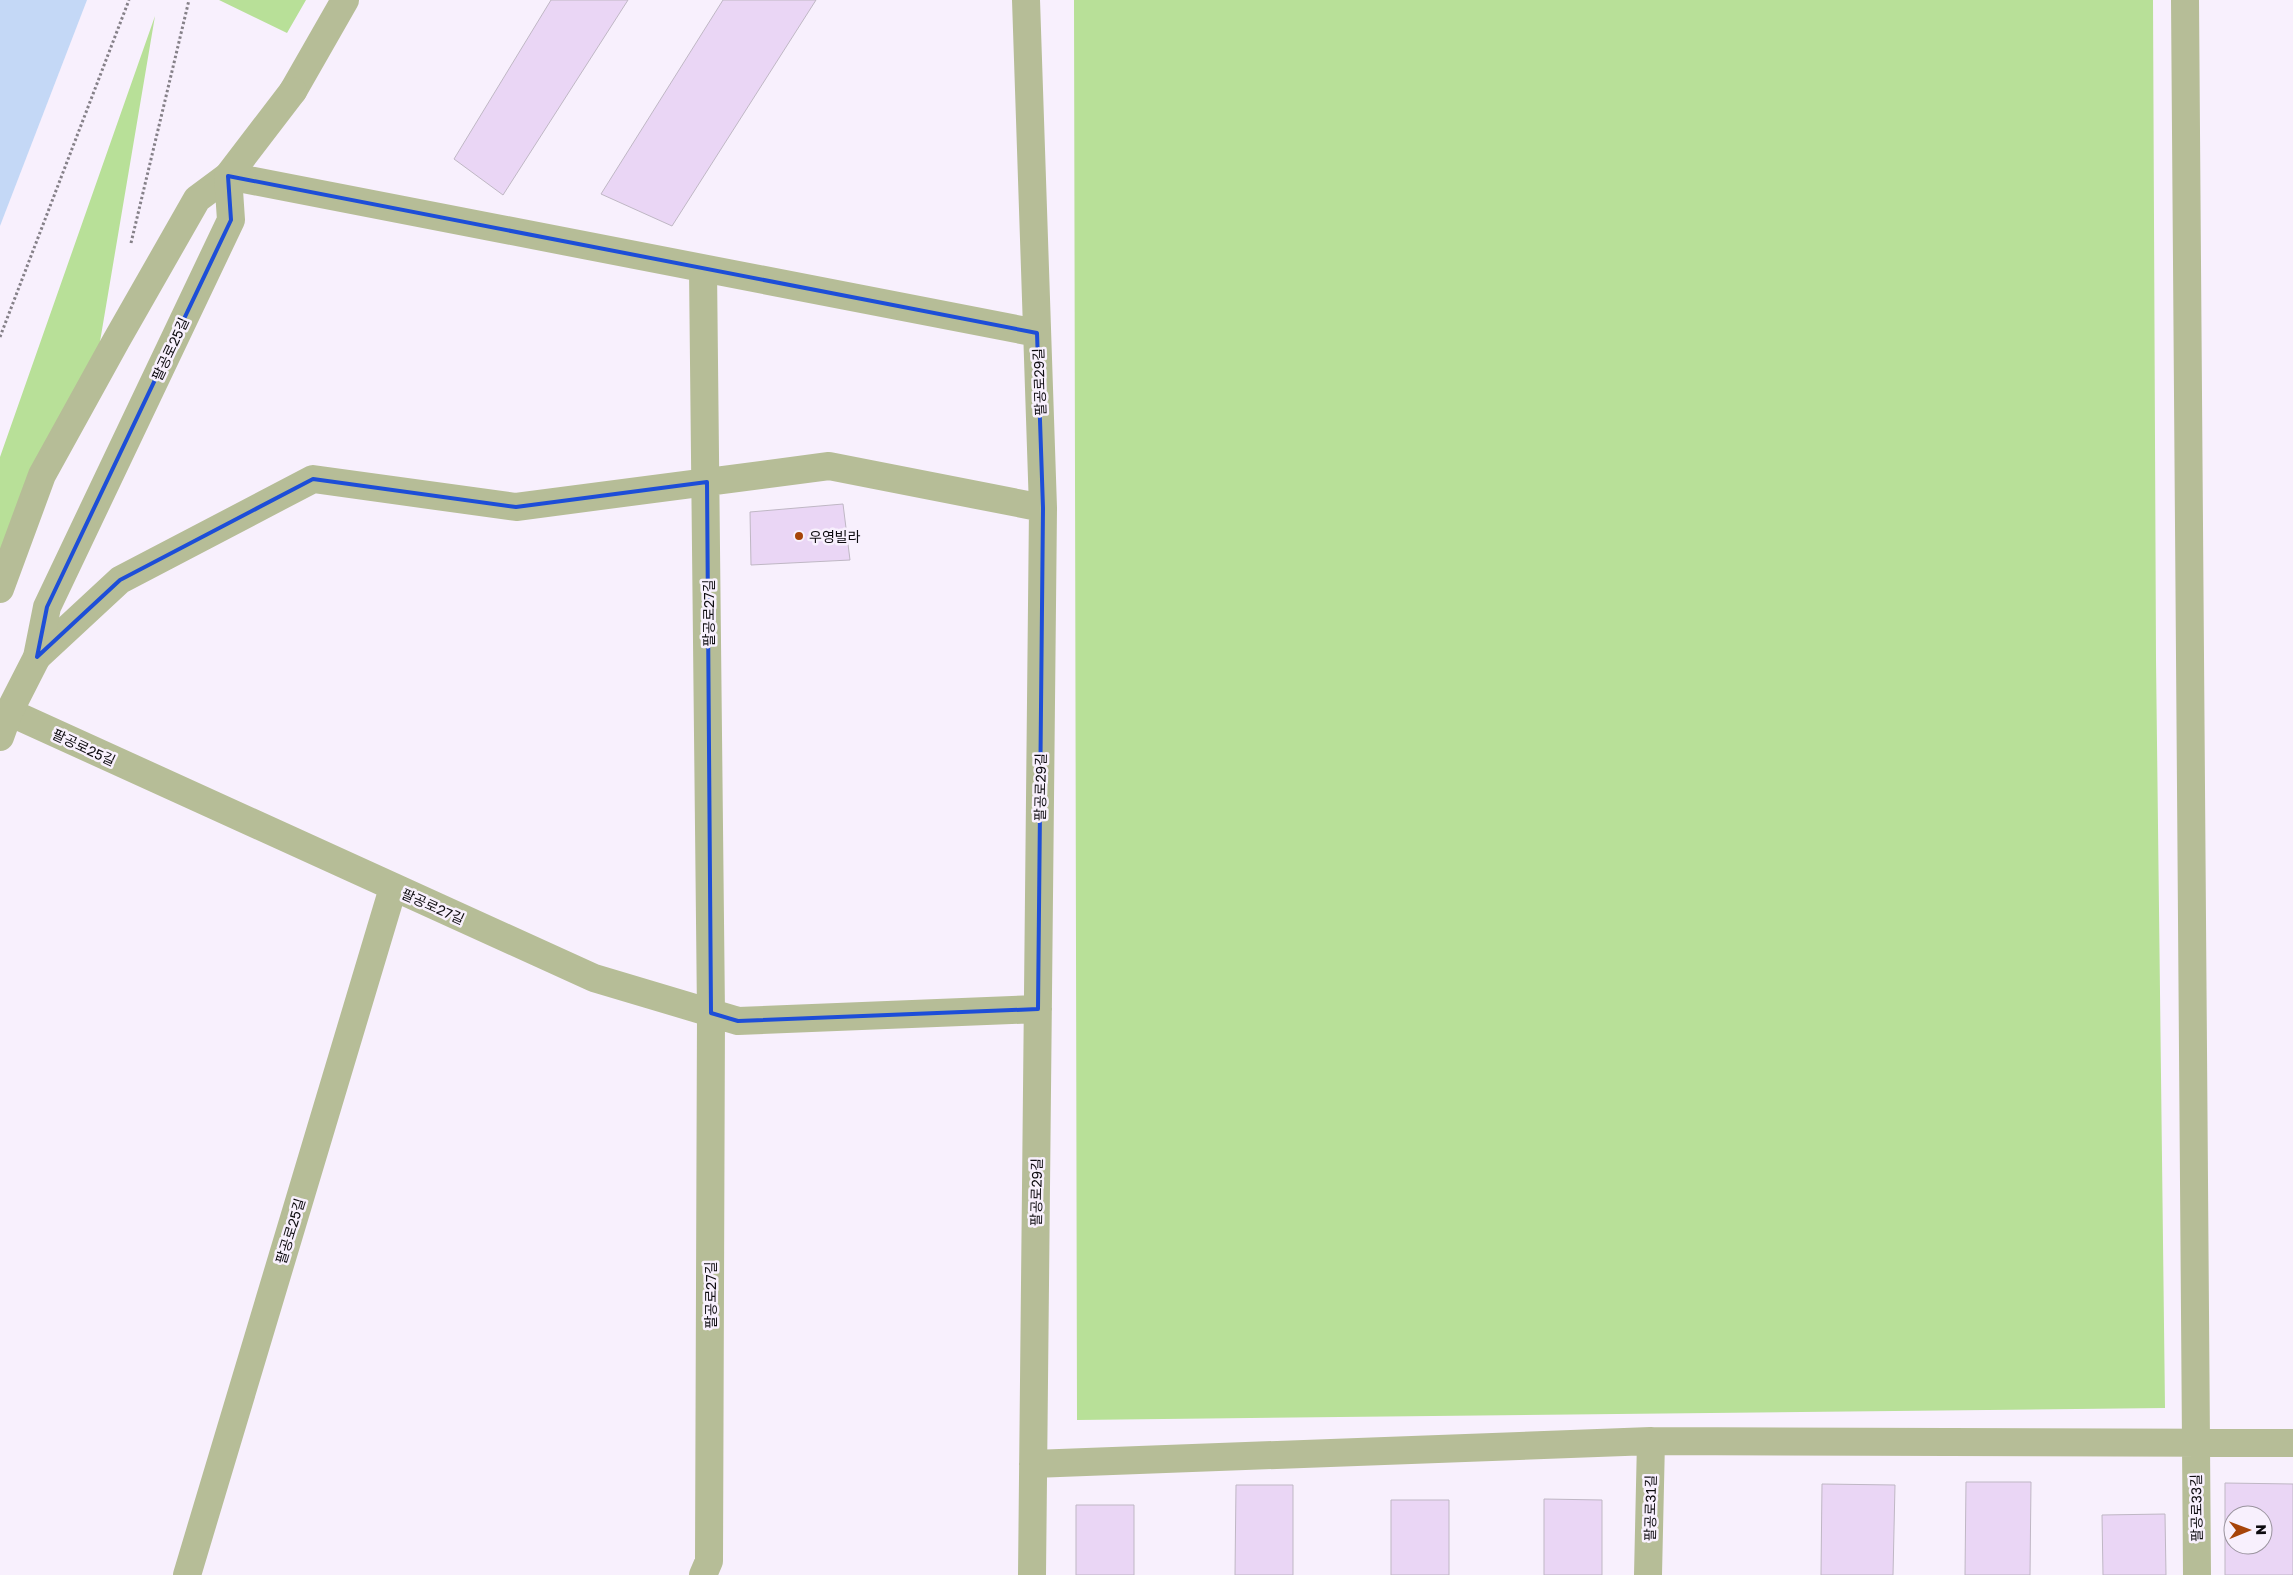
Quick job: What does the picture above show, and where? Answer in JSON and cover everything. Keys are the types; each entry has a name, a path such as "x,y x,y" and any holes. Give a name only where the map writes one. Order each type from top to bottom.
{"street":[{"path":"0,589 42,475 106,358 198,199 228,176 293,91 345,0"},
{"name":"팔공로29길","path":"1026,0 1043,508 1032,1575"},
{"name":"팔공로33길","path":"2185,0 2197,1575"},
{"path":"228,176 1037,333"},
{"name":"팔공로25길","path":"160,782 4,725 37,657 47,607 231,220 228,176"},
{"name":"팔공로27길","path":"703,269 707,482 711,1013 709,1561 703,1575"},
{"path":"37,657 120,580 313,479 516,507 829,466 1043,508"},
{"name":"팔공로27길","path":"160,782 594,978 711,1013"},
{"name":"팔공로25길","path":"187,1575 393,888"},
{"path":"711,1013 738,1022 1038,1009"},
{"path":"1033,1464 1651,1441 2196,1441 2293,1443"},
{"name":"팔공로31길","path":"1648,1575 1651,1441"}],"path":[{"path":"0,337 129,0"},
{"path":"131,244 189,0"}],"highlighted area":[{"path":"228,176 1037,333 1043,508 1038,1009 738,1021 711,1013 707,482 516,507 313,479 120,580 37,657 47,607 231,220"}],"green space":[{"path":"219,0 306,0 287,33"},
{"path":"1074,0 2153,0 2156,660 2165,1408 1077,1420"},
{"path":"155,16 92,389 0,581 0,457"}],"water":[{"path":"0,0 87,0 0,226"}],"building":[{"path":"551,0 628,0 503,195 454,159"},
{"path":"723,0 816,0 672,226 601,194"},
{"name":"우영빌라","path":"843,504 850,560 751,565 750,512"},
{"path":"1966,1482 2031,1482 2030,1575 1965,1575"},
{"path":"2225,1483 2293,1484 2293,1575 2225,1575 2225,1555 2273,1555 2273,1505 2225,1505"},
{"path":"1822,1484 1895,1485 1893,1575 1821,1575"},
{"path":"1236,1485 1293,1485 1293,1575 1235,1575"},
{"path":"1544,1499 1602,1500 1602,1575 1544,1575"},
{"path":"1391,1500 1449,1500 1449,1575 1391,1575"},
{"path":"1076,1505 1134,1505 1134,1575 1076,1575"},
{"path":"2165,1514 2166,1575 2103,1575 2102,1515"}],"place":[{"name":"우영빌라","path":"799,536"}]}
